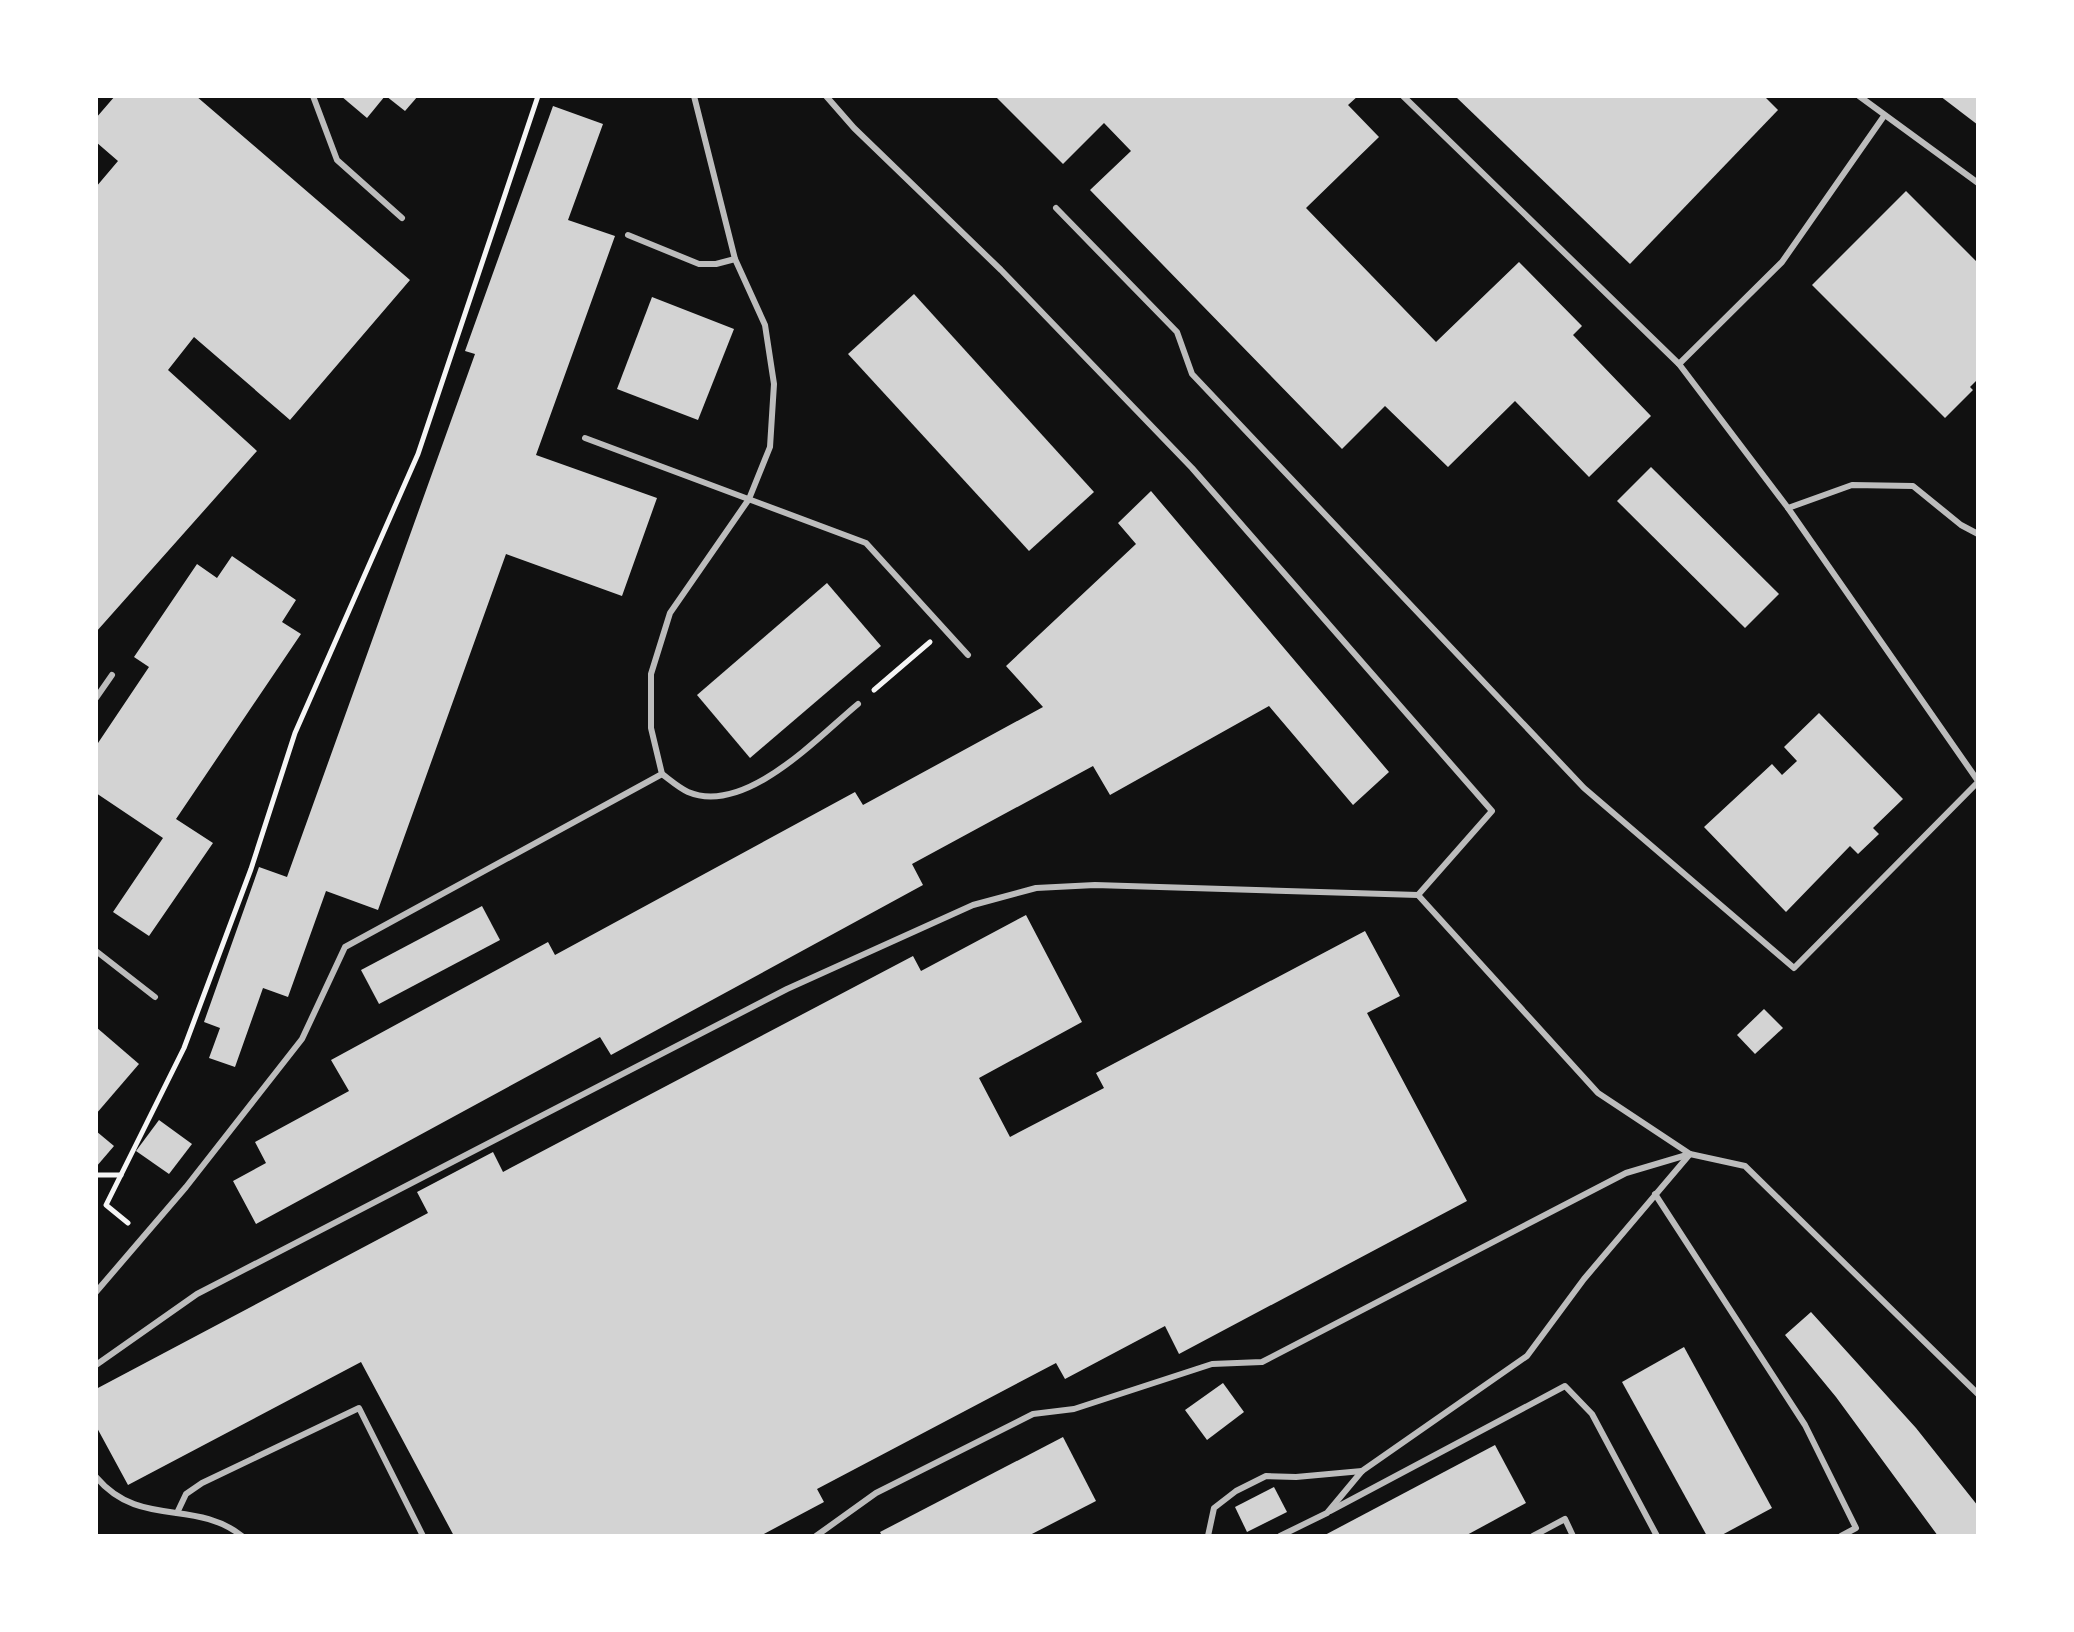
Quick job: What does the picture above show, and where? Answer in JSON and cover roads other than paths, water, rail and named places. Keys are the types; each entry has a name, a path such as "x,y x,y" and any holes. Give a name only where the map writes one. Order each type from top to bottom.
{"lane":[{"path":"313,96 337,160 402,218"},
{"path":"694,96 735,259 765,325 774,384 770,447 749,499 670,613 651,674 651,728 662,774 688,793 724,797 763,782 858,704"},
{"path":"826,96 854,128 1001,270 1192,468 1492,811 1418,895"},
{"path":"1056,208 1177,332 1192,374 1584,788 1794,968 1978,782 1788,508 1679,364 1403,96"},
{"path":"1859,96 1978,183"},
{"path":"1679,364 1782,262 1884,116"},
{"path":"628,235 699,264 735,259"},
{"path":"585,438 866,543 968,655"},
{"path":"1788,508 1852,485 1913,486 1961,525 1978,534"},
{"path":"96,698 112,675"},
{"path":"96,1292 99,1282 145,1235 302,1039 345,947 662,774"},
{"path":"96,1365 197,1294 774,995 973,905 1036,888 1095,885 1418,895 1598,1093 1690,1154 1745,1166 1978,1394"},
{"path":"96,951 155,997"},
{"path":"1327,1513 1362,1471 1527,1356 1584,1279 1690,1154"},
{"path":"816,1536 876,1493 1033,1414 1074,1409 1212,1364 1262,1362 1626,1173 1690,1154"},
{"path":"1655,1194 1805,1425 1856,1528 1841,1536"},
{"path":"1280,1536 1565,1386 1592,1414 1657,1536"},
{"path":"177,1513 186,1494 202,1483 359,1408 423,1536"},
{"path":"1208,1536 1214,1508 1236,1491 1266,1476 1296,1477 1362,1471"},
{"path":"96,1477 118,1498 137,1507 202,1516 232,1528 242,1536"},
{"path":"1533,1536 1565,1519 1573,1536"}]}
